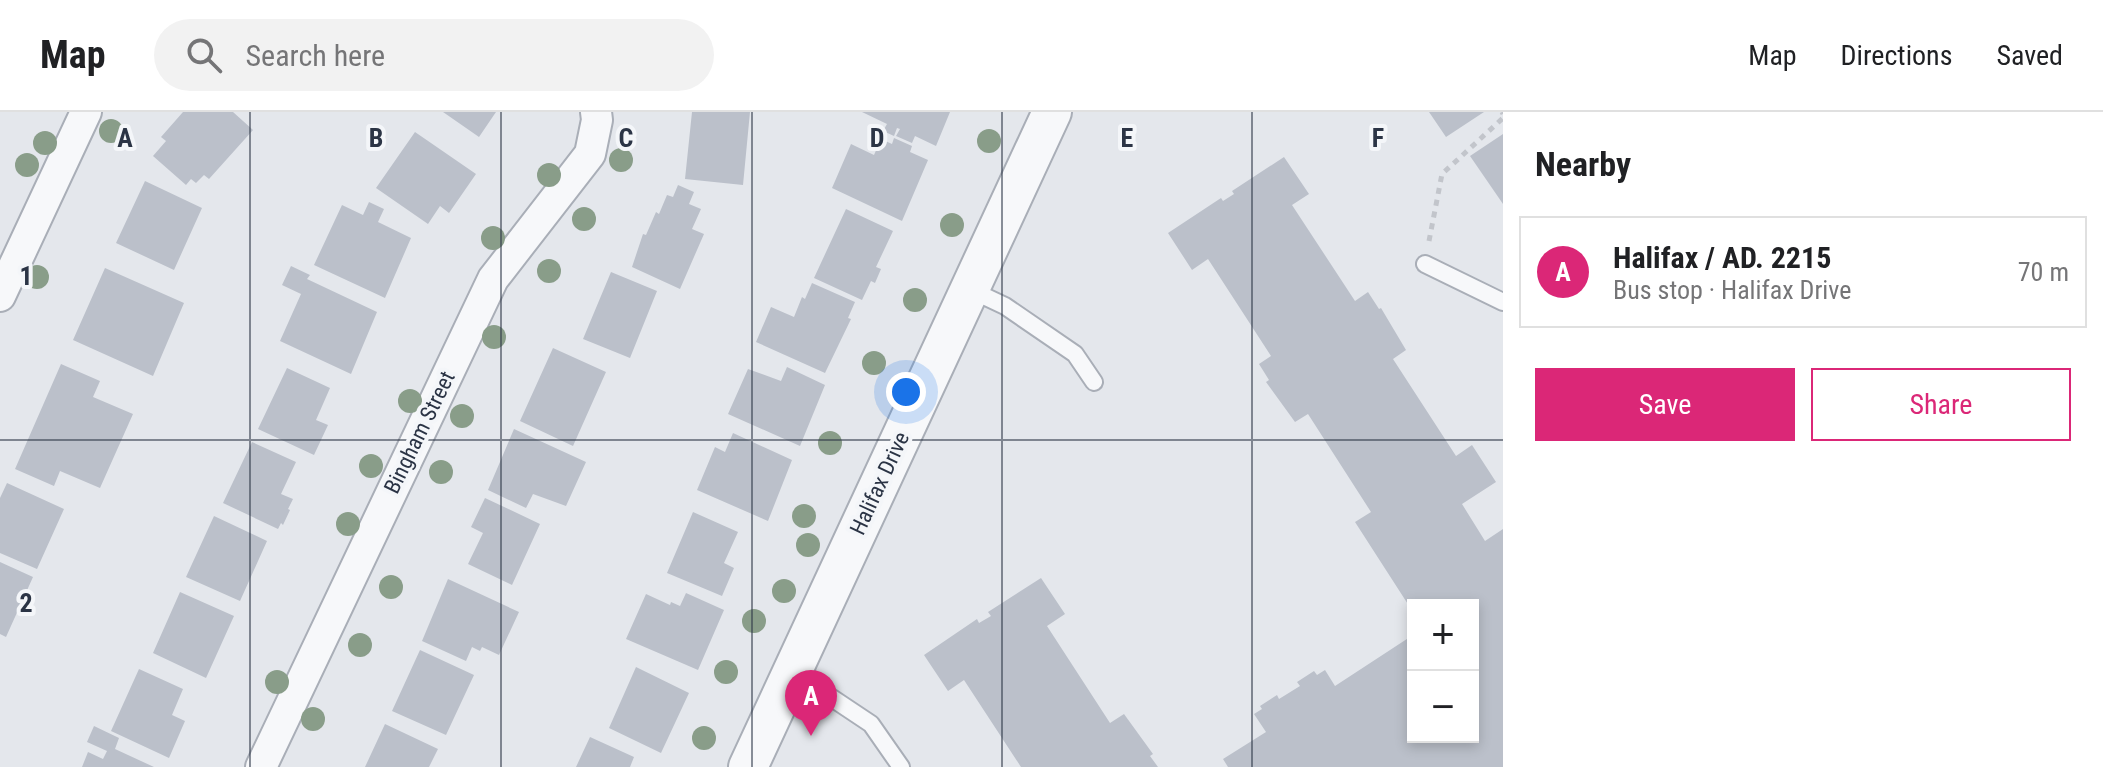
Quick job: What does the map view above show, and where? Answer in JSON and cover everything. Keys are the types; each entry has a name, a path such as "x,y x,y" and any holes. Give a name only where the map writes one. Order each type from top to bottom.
{"street":[{"path":"0,296 86,112"},
{"name":"Bingham Street","path":"261,767 493,279 590,154 596,112"},
{"name":"Halifax Drive","path":"748,767 1052,112"}],"lane":[{"path":"1425,264 1503,302"},
{"path":"969,289 1005,306 1075,354 1094,382"},
{"path":"792,672 871,724 901,767"}],"path":[{"path":"1425,264 1442,174 1503,115"}],"building":[{"path":"183,112 233,112 253,130 209,179 204,175 196,183 191,179 186,185 153,156 166,141 161,137"},
{"path":"443,112 496,112 479,137"},
{"path":"692,112 750,112 743,185 685,179"},
{"path":"862,112 950,112 936,146 915,136 912,143 896,136 900,129 897,128 894,136 883,131 887,124"},
{"path":"1429,112 1484,112 1446,137"},
{"path":"415,132 476,174 449,213 440,206 428,224 376,188"},
{"path":"1503,134 1503,204 1470,156"},
{"path":"894,138 912,146 910,152 928,160 902,221 832,188 851,144 874,155 881,139 892,144"},
{"path":"1284,157 1309,194 1292,205 1355,301 1368,292 1381,308 1406,350 1393,359 1456,456 1472,445 1496,482 1462,504 1485,541 1503,529 1503,767 1228,767 1223,759 1266,732 1254,714 1262,709 1260,706 1300,686 1297,682 1314,671 1317,675 1325,670 1335,686 1407,639 1407,743 1479,743 1479,599 1407,599 1407,603 1355,522 1371,512 1308,414 1295,422 1266,382 1269,380 1259,364 1271,356 1208,259 1192,270 1168,233 1221,198 1223,201 1234,194 1232,191"},
{"path":"145,181 202,208 174,270 116,243"},
{"path":"678,185 694,192 689,204 701,209 692,229 704,234 680,289 632,267 643,234 646,235 656,212 659,214 667,195 673,197"},
{"path":"369,202 384,209 378,222 411,238 385,298 314,265 342,205 363,215"},
{"path":"846,209 893,231 876,267 881,269 875,283 871,281 862,300 814,278"},
{"path":"291,266 310,275 307,279 377,312 351,374 280,341 301,294 282,285"},
{"path":"105,268 184,303 153,376 73,340"},
{"path":"611,272 657,291 630,358 583,339"},
{"path":"812,283 855,302 848,318 851,319 825,373 756,342 771,307 794,317"},
{"path":"553,348 606,372 573,446 520,421"},
{"path":"61,364 100,381 93,397 133,414 100,488 60,471 54,486 15,469"},
{"path":"787,367 825,385 800,446 728,414 748,369 781,381"},
{"path":"287,368 330,388 316,420 328,425 314,455 258,429"},
{"path":"514,429 586,462 566,506 533,494 526,508 488,490"},
{"path":"733,433 792,460 768,521 697,490 715,447 725,452"},
{"path":"252,442 296,462 281,494 293,499 283,525 281,523 278,529 223,503"},
{"path":"7,483 64,509 37,569 0,553 0,498"},
{"path":"485,498 540,524 512,585 468,564 483,533 471,527"},
{"path":"693,512 738,532 724,563 734,568 722,596 667,573"},
{"path":"214,516 267,541 240,601 186,577"},
{"path":"0,562 33,577 6,637 0,634"},
{"path":"1041,578 1065,614 1047,626 1110,723 1124,714 1153,754 1150,756 1158,767 1021,767 964,680 948,691 924,655 977,619 979,623 991,616 988,612"},
{"path":"448,579 519,612 499,655 482,647 480,651 472,647 466,661 422,641"},
{"path":"180,592 234,616 206,678 153,653"},
{"path":"686,593 724,610 698,670 626,639 646,594 680,606"},
{"path":"420,650 474,675 446,735 392,711"},
{"path":"636,667 689,693 661,753 609,728"},
{"path":"139,669 183,689 172,715 185,721 169,758 111,731"},
{"path":"385,724 438,749 429,767 365,767"},
{"path":"94,726 119,738 115,749 154,767 82,767 88,752 103,759 107,751 87,742"},
{"path":"590,737 634,757 630,767 576,767"}],"place":[{"name":"Halifax / AD. 2215","path":"811,736"}]}
